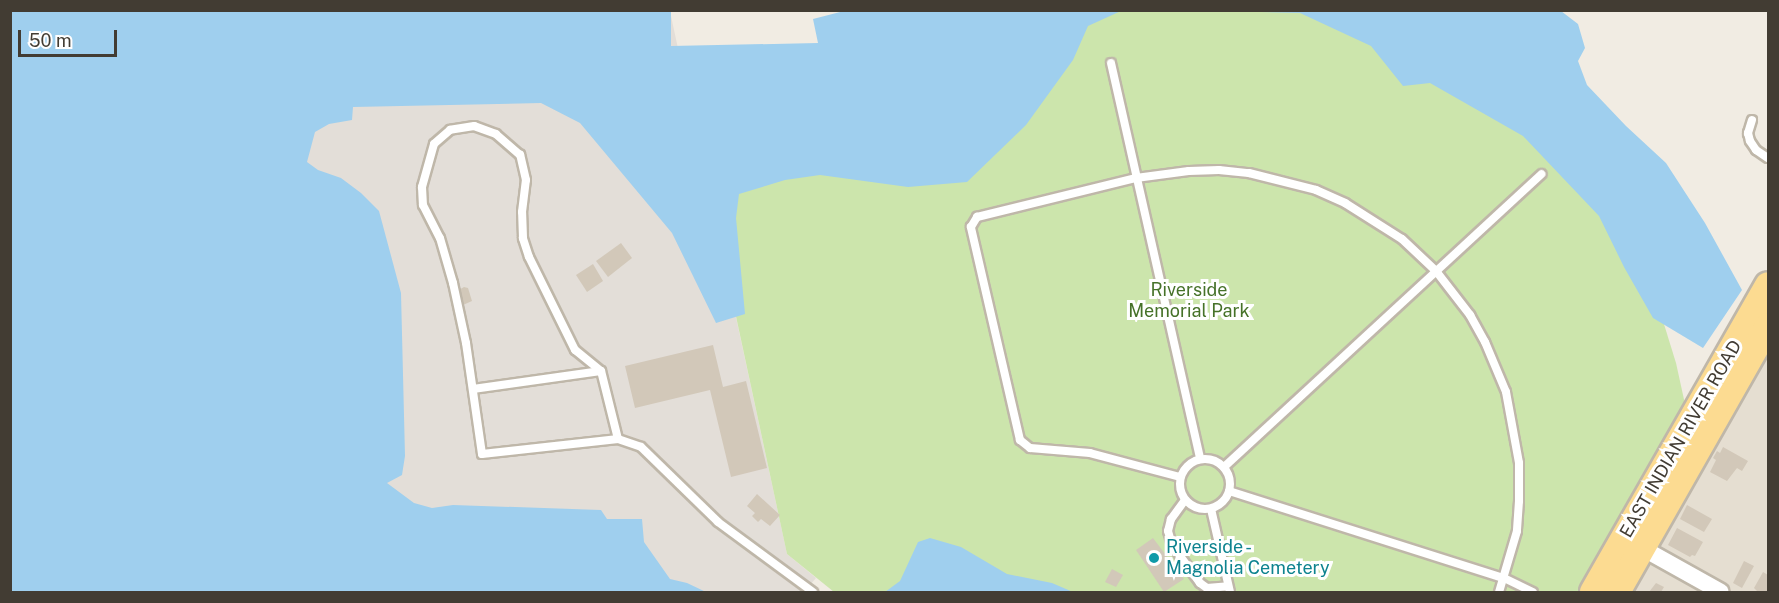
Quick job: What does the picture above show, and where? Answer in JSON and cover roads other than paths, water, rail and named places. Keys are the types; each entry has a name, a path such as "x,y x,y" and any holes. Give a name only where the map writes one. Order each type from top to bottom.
{"main road":[{"name":"EAST INDIAN RIVER ROAD","path":"1617,592 1633,543 1768,285"},
{"name":"EAST INDIAN RIVER ROAD","path":"1593,592 1633,543 1768,326"}],"street":[{"path":"1633,543 1721,592"}],"lane":[{"path":"1111,63 1200,459"},
{"path":"1752,120 1748,133 1750,141 1755,150 1768,158"},
{"path":"618,439 601,370 574,350 523,238 522,212 526,180 520,155 496,134 474,126 450,130 434,144 422,187 423,205 440,238 453,284 466,343 482,454 618,439 641,447 718,522 813,592"},
{"path":"1180,477 1090,453 1030,448 1020,440 971,227 973,221 981,215 1136,178 1189,171 1219,171 1286,181 1346,203 1374,219 1402,239 1436,271 1470,315 1501,377 1519,463 1519,501 1517,531 1498,592"},
{"path":"1224,467 1542,174"},
{"path":"473,389 601,370"},
{"path":"1200,459 1209,459 1224,467 1230,482 1229,491 1222,502 1211,509 1197,508 1185,500 1180,477 1187,465 1200,459"},
{"path":"1229,491 1504,578 1533,592"},
{"path":"1185,500 1171,519 1168,531 1172,545 1200,583 1207,588 1229,589 1211,509"}],"water":[{"path":"10,11 671,11 671,46 818,43 813,19 844,11 1121,11 1088,26 1073,60 1026,125 967,182 908,187 820,175 785,180 739,194 736,218 745,314 716,323 672,233 580,123 541,103 353,107 352,120 329,124 315,132 307,162 318,170 341,178 379,211 401,293 405,456 402,475 387,483 414,503 432,508 453,505 601,510 607,519 642,519 644,542 670,579 687,583 706,592 11,592"},
{"path":"1217,11 1561,11 1578,24 1585,48 1578,61 1587,85 1666,163 1705,223 1742,290 1703,348 1653,318 1599,216 1523,136 1430,83 1403,86 1371,46 1300,13"},
{"path":"930,538 961,547 1007,574 1052,583 1073,592 885,592 900,581 918,542"}],"place":[{"name":"Riverside - Magnolia Cemetery","path":"1154,558"}],"park label":[{"name":"Riverside Memorial Park","path":"1189,301"}]}
